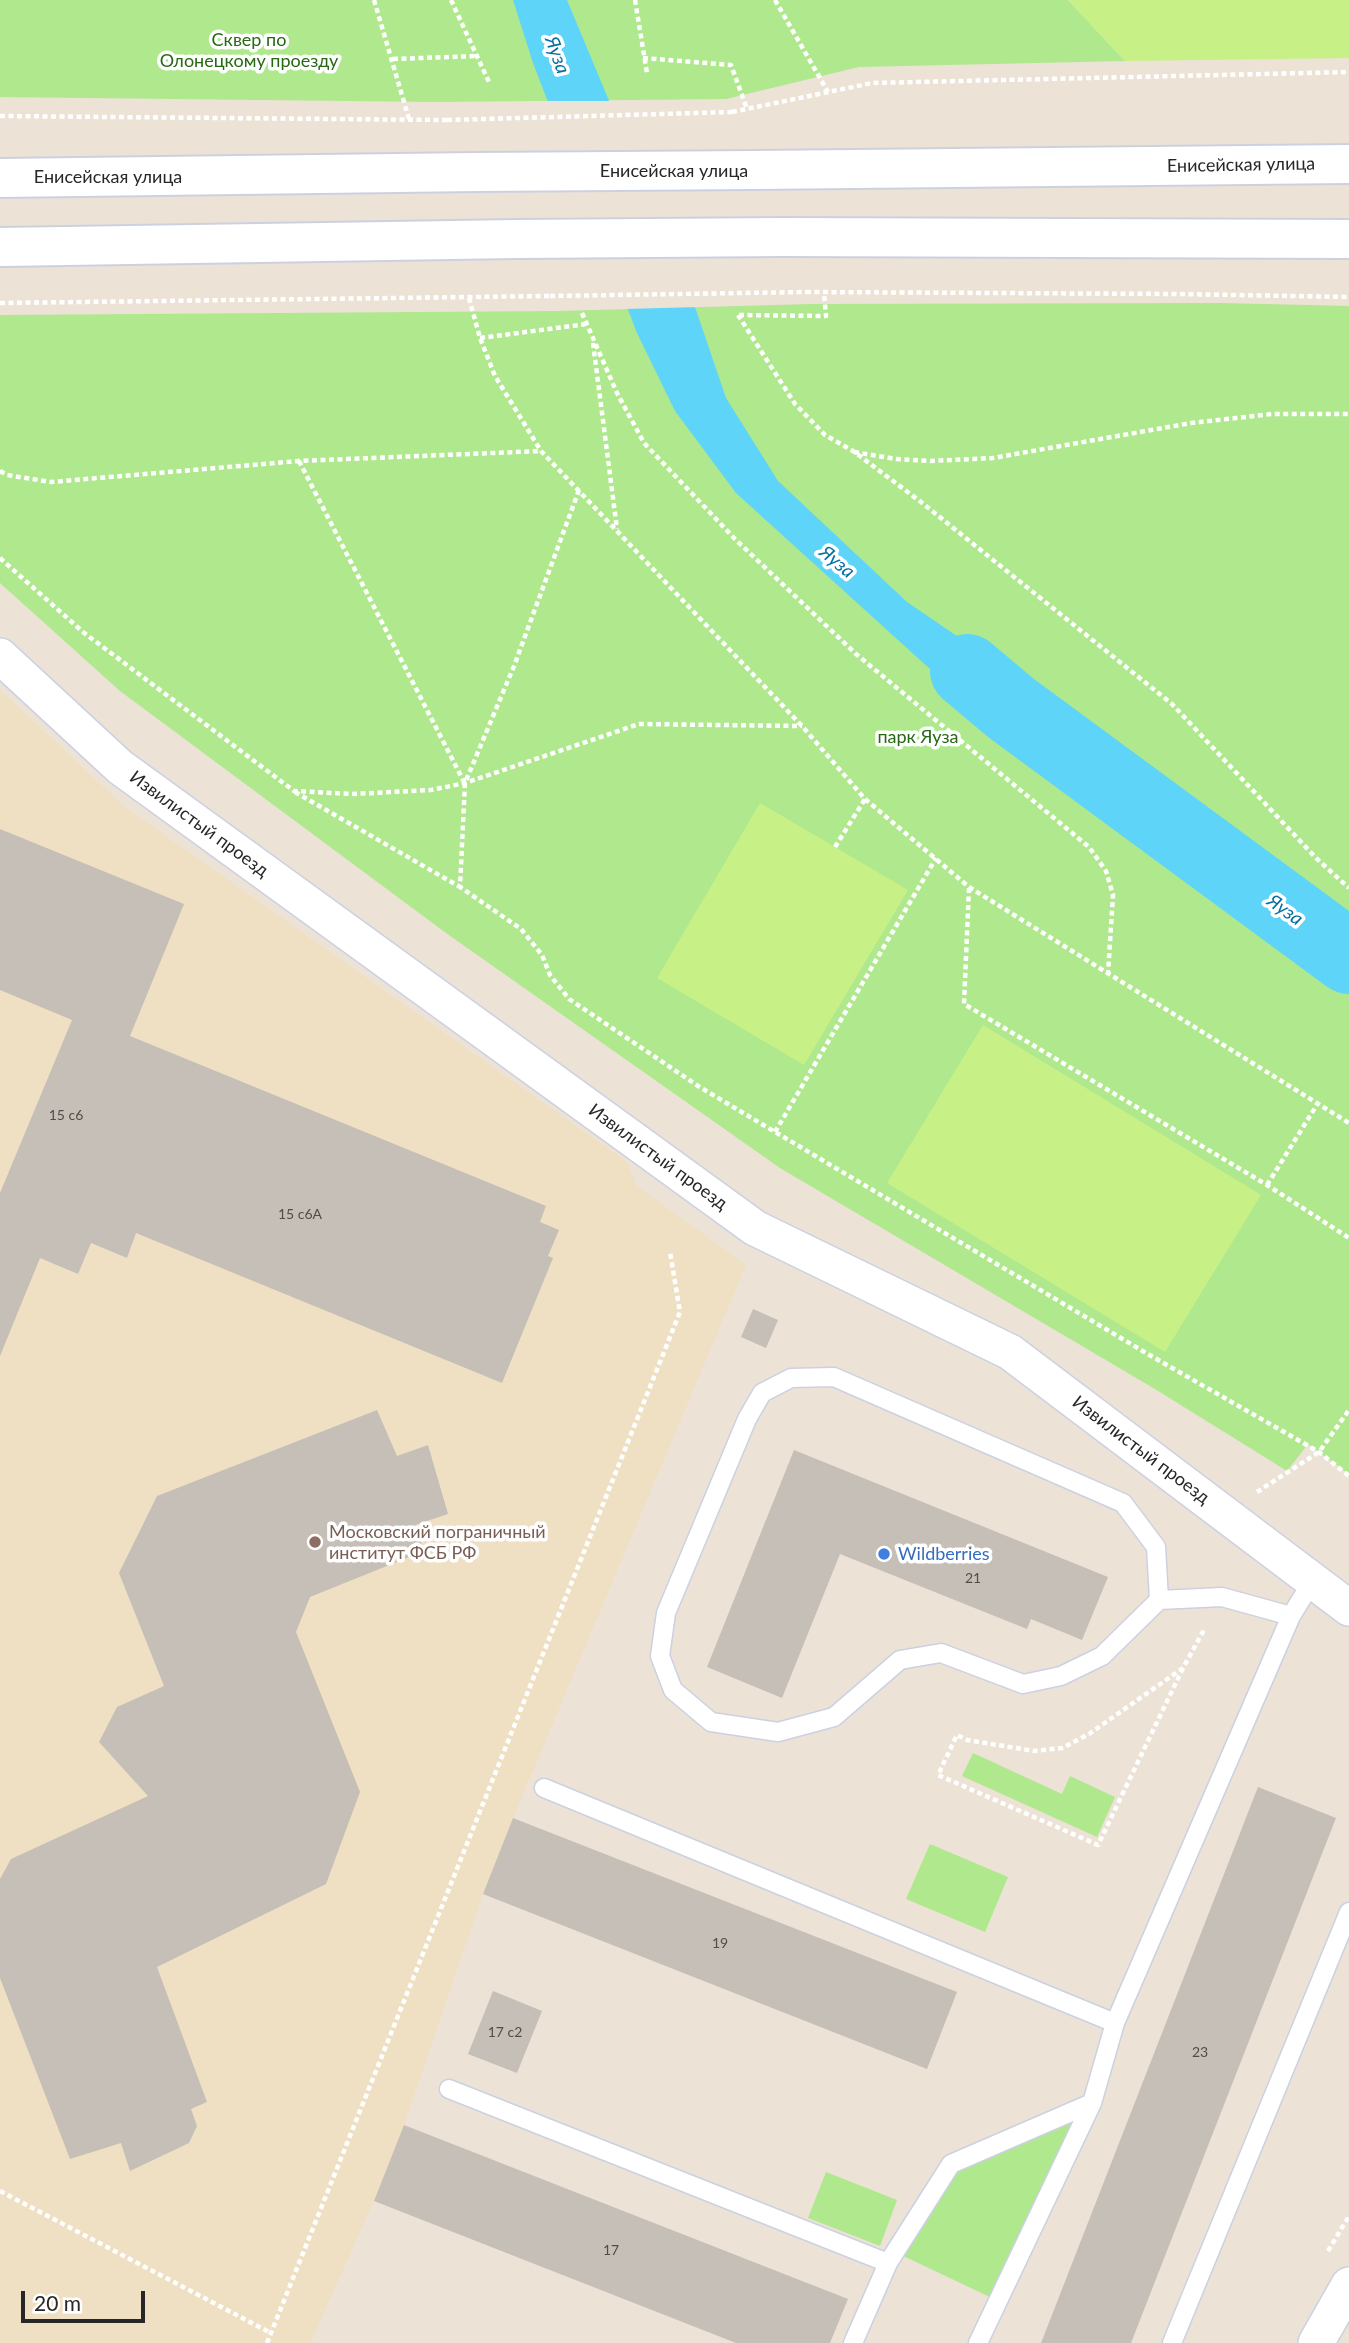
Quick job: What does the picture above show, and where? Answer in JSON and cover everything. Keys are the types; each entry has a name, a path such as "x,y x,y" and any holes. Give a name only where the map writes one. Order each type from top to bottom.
{"main road":[{"name":"Енисейская улица","path":"0,177 1349,164"},
{"path":"0,247 783,237 1349,239"}],"street":[{"name":"Извилистый проезд","path":"0,656 120,767 755,1228 1010,1352 1349,1608"},
{"path":"1316,2343 1349,2285"}],"lane":[{"path":"1158,1600 1156,1548 1123,1503 834,1377 791,1378 762,1393 747,1419 666,1613 660,1656 673,1690 711,1722 778,1731 834,1717 900,1660 941,1653 1023,1684 1061,1676 1102,1656 1158,1600 1222,1597 1291,1616"},
{"path":"978,2343 1092,2103 1115,2023 1291,1616 1313,1580"},
{"path":"544,1788 1115,2023"},
{"path":"1172,2343 1349,1912"},
{"path":"449,2089 888,2263"},
{"path":"853,2343 888,2263 951,2164 1092,2103"}],"path":[{"path":"374,0 409,119"},
{"path":"451,0 489,82"},
{"path":"635,0 647,73"},
{"path":"775,0 828,92"},
{"path":"393,59 477,56"},
{"path":"643,58 731,65 747,109"},
{"path":"0,116 446,120 732,112 872,83 1349,72"},
{"path":"0,303 806,292 1349,297"},
{"path":"824,293 826,316 738,315 795,404 825,435 853,451 1073,622 1172,704 1316,858 1349,888"},
{"path":"469,298 480,338 495,376 541,451 802,726 865,799 969,887 1349,1123"},
{"path":"582,313 617,393 644,443 735,539 856,654 1089,847 1106,871 1114,895 1108,974"},
{"path":"480,338 587,324"},
{"path":"593,339 617,531"},
{"path":"853,451 896,459 930,461 993,458 1191,423 1272,414 1349,414"},
{"path":"0,471 7,475 51,482 299,461 541,451"},
{"path":"299,461 464,783"},
{"path":"460,887 464,783 514,666 579,490"},
{"path":"0,558 83,632 294,791 460,887 521,929 542,955 550,975 569,999 698,1087 1146,1353 1319,1452 1349,1475"},
{"path":"294,791 352,794 431,790 464,783 639,724 802,726"},
{"path":"835,847 865,799"},
{"path":"775,1132 936,858"},
{"path":"969,887 964,1004 1267,1185 1349,1238"},
{"path":"1267,1185 1318,1102"},
{"path":"267,2343 680,1312 670,1252"},
{"path":"1224,1514 1319,1452 1349,1410"},
{"path":"1183,1668 1109,1722 1062,1748 1034,1751 967,1740 957,1735 938,1775 1098,1845 1183,1668 1222,1597"},
{"path":"0,2191 271,2333"}],"shaded area":[{"name":"Московский пограничный институт ФСБ РФ","path":"0,690 125,807 627,1162 637,1186 746,1265 513,1818 483,1894 404,2125 374,2201 310,2343 0,2343"}],"green space":[{"name":"Сквер по Олонецкому проезду","path":"0,0 1068,0 1125,61 859,67 726,99 436,102 0,97"},
{"path":"1068,0 1349,0 1349,58 1125,61"},
{"name":"парк Яуза","path":"1221,303 1349,306 1349,1474 1308,1444 1287,1471 1155,1389 780,1168 446,933 120,691 0,583 0,315 559,311 811,304"},
{"path":"760,803 908,890 804,1065 657,978"},
{"path":"983,1025 1261,1195 1165,1352 887,1183"},
{"path":"973,1753 1062,1794 1070,1776 1115,1797 1097,1837 962,1776"},
{"path":"930,1844 1008,1877 985,1932 906,1899"},
{"path":"1085,2110 992,2298 899,2254 954,2166"},
{"path":"826,2172 897,2200 880,2246 808,2218"}],"water":[{"path":"513,0 567,0 695,307 726,398 778,481 907,602 1008,671 1061,714 1043,743 1026,751 984,718 736,493 675,411 637,333 533,63"}],"pier":[{"path":"544,101 613,101 699,307 624,309"}],"building":[{"path":"0,829 184,904 130,1036 546,1206 540,1222 559,1230 548,1256 553,1258 502,1383 136,1233 127,1258 91,1243 78,1274 40,1258 0,1356 0,1193 72,1020 0,990"},
{"path":"753,1309 778,1320 766,1348 741,1337"},
{"path":"377,1410 397,1456 428,1445 448,1514 415,1525 424,1551 310,1597 296,1632 360,1792 326,1884 157,1967 207,2102 191,2109 197,2126 189,2143 130,2171 121,2143 70,2159 0,1978 0,1879 11,1859 148,1796 99,1742 117,1707 164,1686 119,1573 157,1496"},
{"path":"794,1450 1108,1577 1082,1640 1031,1619 1027,1629 840,1554 782,1698 707,1667"},
{"path":"1258,1787 1336,1818 1131,2343 1041,2343"},
{"path":"513,1818 957,1992 927,2069 483,1894"},
{"path":"493,1991 542,2011 517,2073 468,2054"},
{"path":"404,2125 848,2299 830,2343 736,2343 374,2201"}],"waterway":[{"name":"Яуза","path":"967,671 1011,708 1349,957"}],"place":[{"name":"Московский пограничный институт ФСБ РФ","path":"315,1542"},
{"name":"Wildberries","path":"884,1554"}]}
